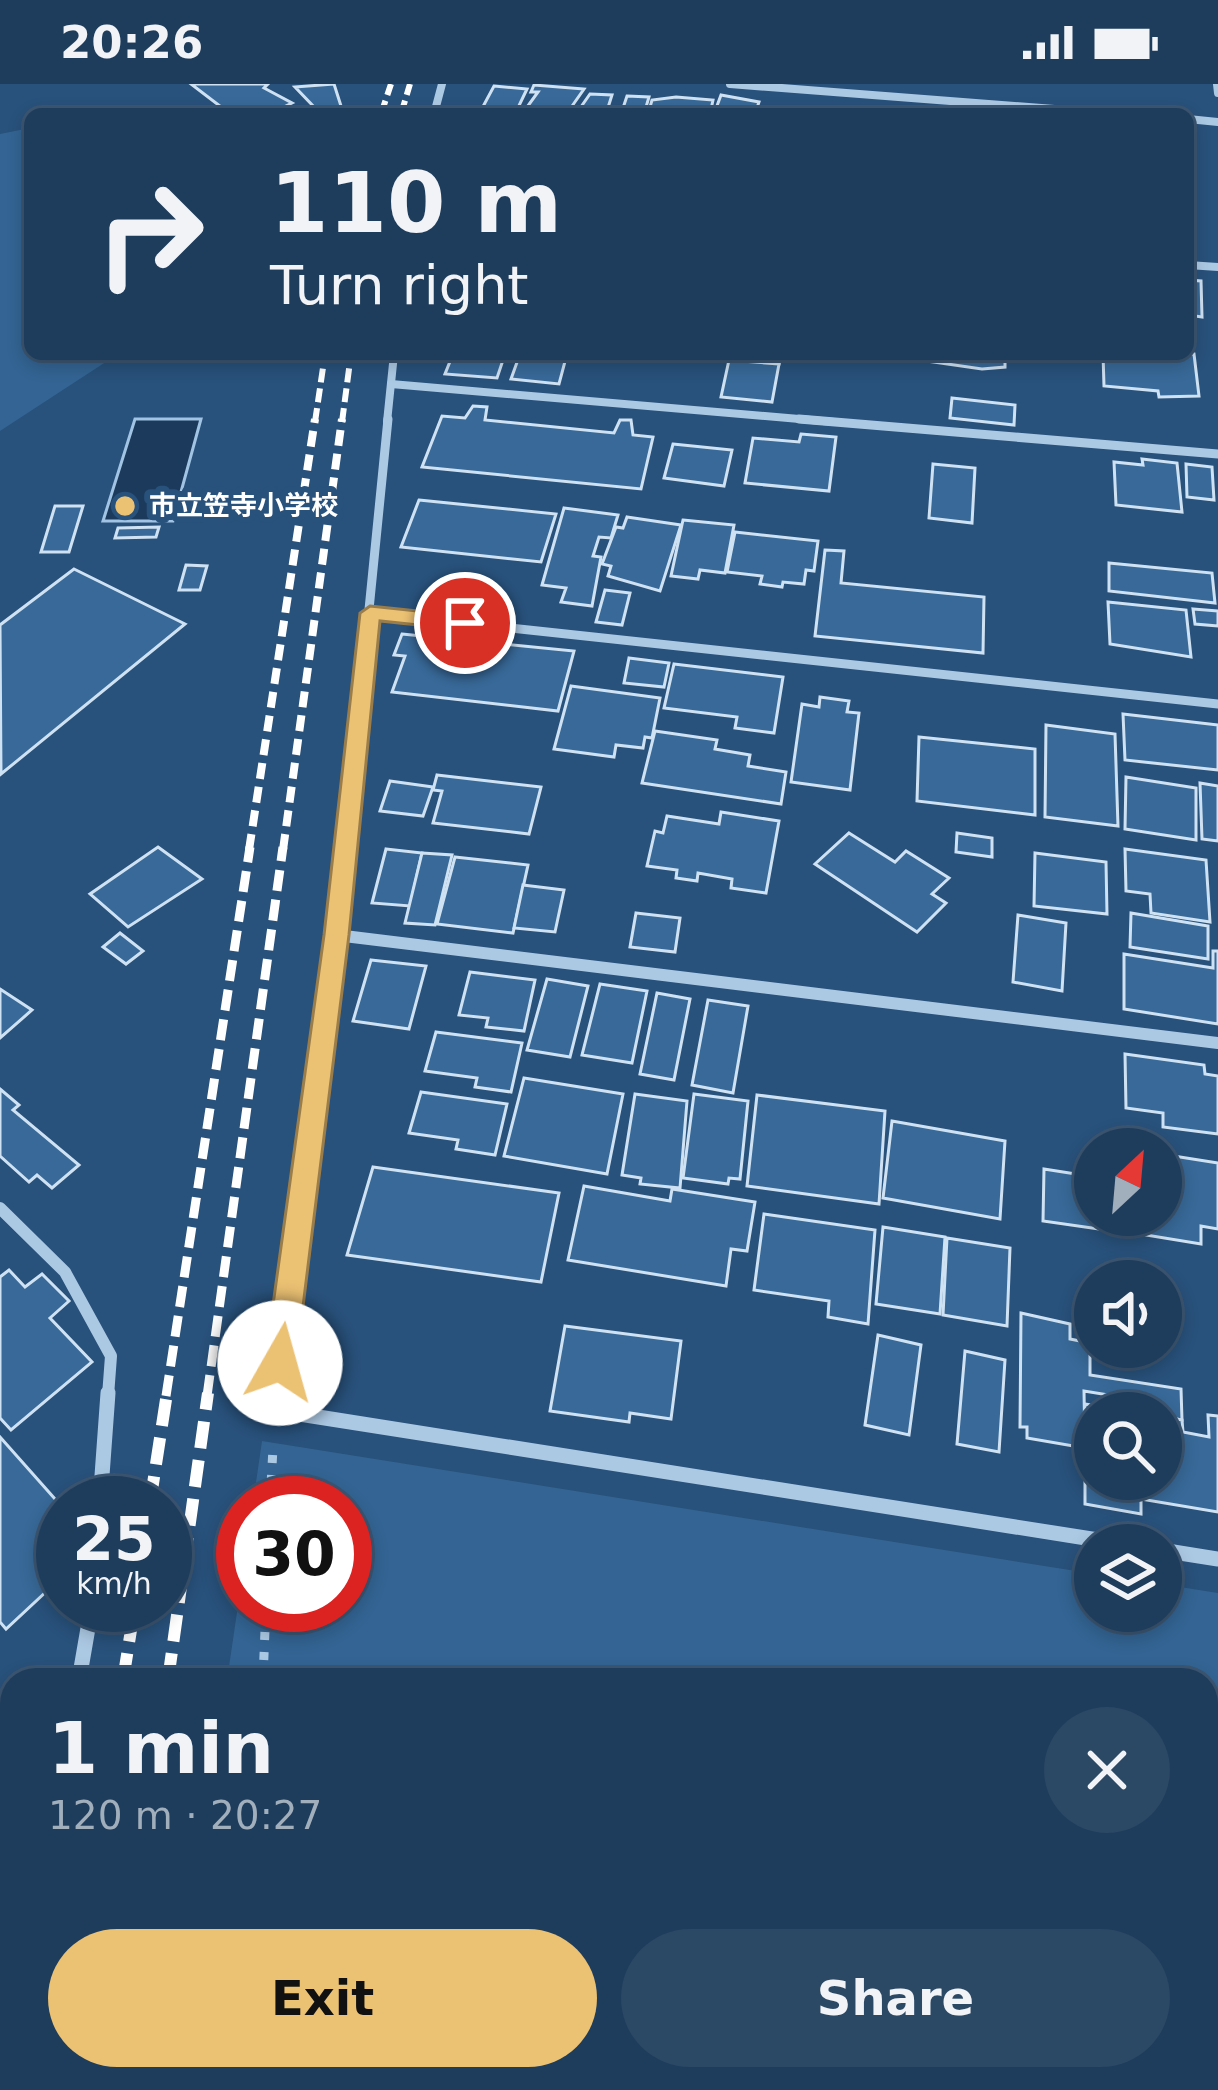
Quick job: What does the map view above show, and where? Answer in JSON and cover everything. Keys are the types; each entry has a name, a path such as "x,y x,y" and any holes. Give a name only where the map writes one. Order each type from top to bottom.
{"street":[{"path":"730,84 1041,108"},
{"path":"1217,84 1218,93"},
{"path":"393,360 336,935 274,1410 1074,1536"},
{"path":"391,384 1218,454"},
{"path":"370,613 1218,704"},
{"path":"336,935 1218,1043"},
{"path":"0,1208 64,1272 111,1356 102,1476"},
{"path":"1182,1553 1218,1559"},
{"path":"81,1668 87,1632"}],"path":[{"path":"271,1476 274,1410"},
{"path":"263,1668 265,1632"}],"shaded area":[{"path":"24,129 24,360 109,360 0,431 0,134"},
{"path":"135,419 201,419 173,521 103,521"},
{"path":"262,1441 1074,1571 1074,1632 1182,1632 1182,1587 1218,1593 1218,1668 229,1668 234,1632 372,1632 372,1476 257,1476"}],"building":[{"path":"191,84 268,84 264,88 292,103 282,108 222,108"},
{"path":"334,84 341,106 315,108 295,87"},
{"path":"534,85 584,89 571,108 526,108 538,92 531,92"},
{"path":"494,86 527,89 518,108 482,108"},
{"path":"590,94 612,95 608,108 580,108"},
{"path":"721,95 759,102 757,108 716,108"},
{"path":"627,96 649,97 646,108 623,108"},
{"path":"652,100 713,100 711,108 650,108"},
{"path":"1194,280 1201,281 1202,317 1194,316"},
{"path":"1194,354 1199,396 1159,397 1158,391 1104,386 1103,360 1194,360"},
{"path":"451,360 503,360 497,378 445,374"},
{"path":"518,360 565,360 559,384 511,379"},
{"path":"729,360 779,360 779,364"},
{"path":"729,360 779,364 772,402 721,397"},
{"path":"920,360 1005,360 1005,367 982,369"},
{"path":"952,398 1015,405 1014,425 950,418"},
{"path":"473,406 487,407 485,420 614,433 620,420 631,420 633,435 653,437 641,489 422,467 442,416 465,418"},
{"path":"801,434 836,437 829,491 745,483 753,438 799,442"},
{"path":"673,444 732,450 724,486 664,478"},
{"path":"1142,459 1177,463 1182,512 1116,505 1114,462 1143,465"},
{"path":"933,464 975,468 972,523 929,518"},
{"path":"1186,464 1212,467 1214,500 1187,497"},
{"path":"419,500 556,514 541,562 401,547"},
{"path":"55,506 83,506 69,552 41,552"},
{"path":"564,508 618,515 611,538 599,537 593,556 601,557 592,606 561,602 566,588 542,585"},
{"path":"627,517 681,525 660,591 608,576 611,566 602,564 616,527 623,528"},
{"path":"683,520 734,525 725,573 700,570 698,579 671,576"},
{"path":"159,527 156,537 115,538 118,528"},
{"path":"735,532 818,541 814,571 806,570 804,584 783,582 782,587 760,584 762,576 727,572"},
{"path":"825,550 844,551 841,583 984,597 983,653 815,636"},
{"path":"1109,563 1212,573 1215,603 1109,591"},
{"path":"186,565 207,566 200,590 179,590"},
{"path":"74,569 185,624 1,774 0,625"},
{"path":"605,590 630,593 622,625 596,622"},
{"path":"1108,602 1186,610 1191,657 1110,644"},
{"path":"1193,609 1218,611 1218,626 1195,624"},
{"path":"402,634 574,651 558,711 392,692 405,656 394,655"},
{"path":"629,658 669,663 664,687 624,683"},
{"path":"674,664 783,677 774,733 735,728 737,717 664,708"},
{"path":"571,686 660,698 652,738 645,737 643,748 616,745 614,757 554,749"},
{"path":"820,697 849,701 847,712 859,713 850,790 791,782 802,704 819,707"},
{"path":"1123,714 1218,725 1218,770 1125,760"},
{"path":"1046,725 1115,734 1118,826 1045,817"},
{"path":"655,731 717,740 715,749 750,755 748,766 786,772 781,804 642,783"},
{"path":"919,737 1035,749 1035,815 917,801"},
{"path":"437,775 541,787 529,834 433,823 442,791 433,790"},
{"path":"1126,777 1196,788 1196,840 1125,829"},
{"path":"390,781 433,787 423,816 380,811"},
{"path":"1200,783 1218,786 1218,841 1202,839"},
{"path":"721,812 779,821 766,893 731,888 732,879 698,873 697,881 676,878 677,870 647,866 655,831 663,833 667,816 719,824"},
{"path":"849,833 895,862 906,851 949,878 932,894 946,903 917,932 815,864"},
{"path":"957,833 992,838 992,857 956,852"},
{"path":"158,847 202,879 128,927 90,894"},
{"path":"386,849 422,853 410,906 372,903"},
{"path":"1125,849 1206,860 1210,922 1151,913 1150,894 1126,891"},
{"path":"422,853 452,855 435,925 405,923"},
{"path":"1035,853 1106,862 1107,914 1034,906"},
{"path":"455,857 528,865 513,933 437,924"},
{"path":"523,885 564,890 555,932 514,928"},
{"path":"636,913 680,918 675,952 630,947"},
{"path":"1131,913 1208,926 1208,959 1130,947"},
{"path":"1018,915 1066,923 1062,991 1013,982"},
{"path":"120,933 143,951 126,964 103,947"},
{"path":"1213,951 1218,951 1218,1024 1124,1009 1124,954 1213,968"},
{"path":"371,960 426,966 409,1029 353,1021"},
{"path":"470,972 535,980 524,1031 486,1027 488,1018 459,1015"},
{"path":"547,979 588,986 570,1057 527,1050"},
{"path":"600,984 647,991 632,1063 582,1055"},
{"path":"0,989 32,1010 0,1038"},
{"path":"657,993 690,999 674,1080 640,1074"},
{"path":"708,1000 748,1006 733,1093 692,1085"},
{"path":"436,1032 522,1043 511,1092 475,1087 477,1078 425,1071"},
{"path":"1125,1054 1204,1065 1205,1074 1218,1076 1218,1134 1163,1127 1163,1113 1126,1108"},
{"path":"524,1078 623,1094 607,1174 504,1156"},
{"path":"0,1089 19,1105 13,1110 79,1165 52,1188 37,1175 29,1182 0,1156"},
{"path":"421,1092 507,1104 495,1155 456,1149 458,1140 409,1133"},
{"path":"635,1094 687,1101 680,1188 640,1184 641,1178 622,1175"},
{"path":"694,1094 748,1101 740,1179 729,1178 728,1184 683,1178"},
{"path":"757,1095 885,1111 879,1204 747,1186"},
{"path":"892,1121 1005,1141 1000,1219 883,1198"},
{"path":"1182,1157 1218,1163 1218,1229 1201,1226 1201,1244 1152,1236 1182,1236"},
{"path":"373,1167 559,1193 541,1282 347,1255"},
{"path":"1044,1169 1074,1174 1074,1225 1043,1221"},
{"path":"584,1186 670,1201 672,1189 755,1202 747,1251 731,1249 726,1286 568,1260"},
{"path":"764,1214 875,1230 868,1324 828,1317 829,1301 754,1290"},
{"path":"883,1227 945,1237 940,1314 876,1304"},
{"path":"947,1238 1010,1248 1007,1326 943,1315"},
{"path":"9,1270 25,1287 42,1274 69,1301 50,1318 92,1362 11,1430 0,1418 0,1277"},
{"path":"1021,1313 1070,1324 1074,1368 1090,1368 1090,1375 1181,1389 1074,1392 1074,1446 1027,1438 1027,1427 1020,1427"},
{"path":"565,1326 681,1341 671,1419 630,1413 629,1422 550,1411"},
{"path":"878,1335 921,1345 909,1435 865,1425"},
{"path":"965,1351 1005,1360 999,1452 957,1444"},
{"path":"1208,1415 1218,1416 1218,1512 1147,1500 1182,1500 1182,1420 1183,1432 1209,1437"},
{"path":"0,1437 36,1478 36,1601 6,1629 0,1622"},
{"path":"1085,1500 1141,1500 1141,1514 1085,1504"}],"railway":[{"path":"383,108 391,84"},
{"path":"403,108 410,84"},
{"path":"315,422 324,360"},
{"path":"342,422 350,360"},
{"path":"249,850 315,419"},
{"path":"283,850 342,419"},
{"path":"166,1396 250,847"},
{"path":"207,1396 283,847"},
{"path":"154,1476 167,1393"},
{"path":"170,1668 208,1393"},
{"path":"125,1668 131,1632"}],"place":[{"name":"市立笠寺小学校","path":"125,506"}],"route":[{"path":"280,1363 336,935 370,613 465,623"}]}
